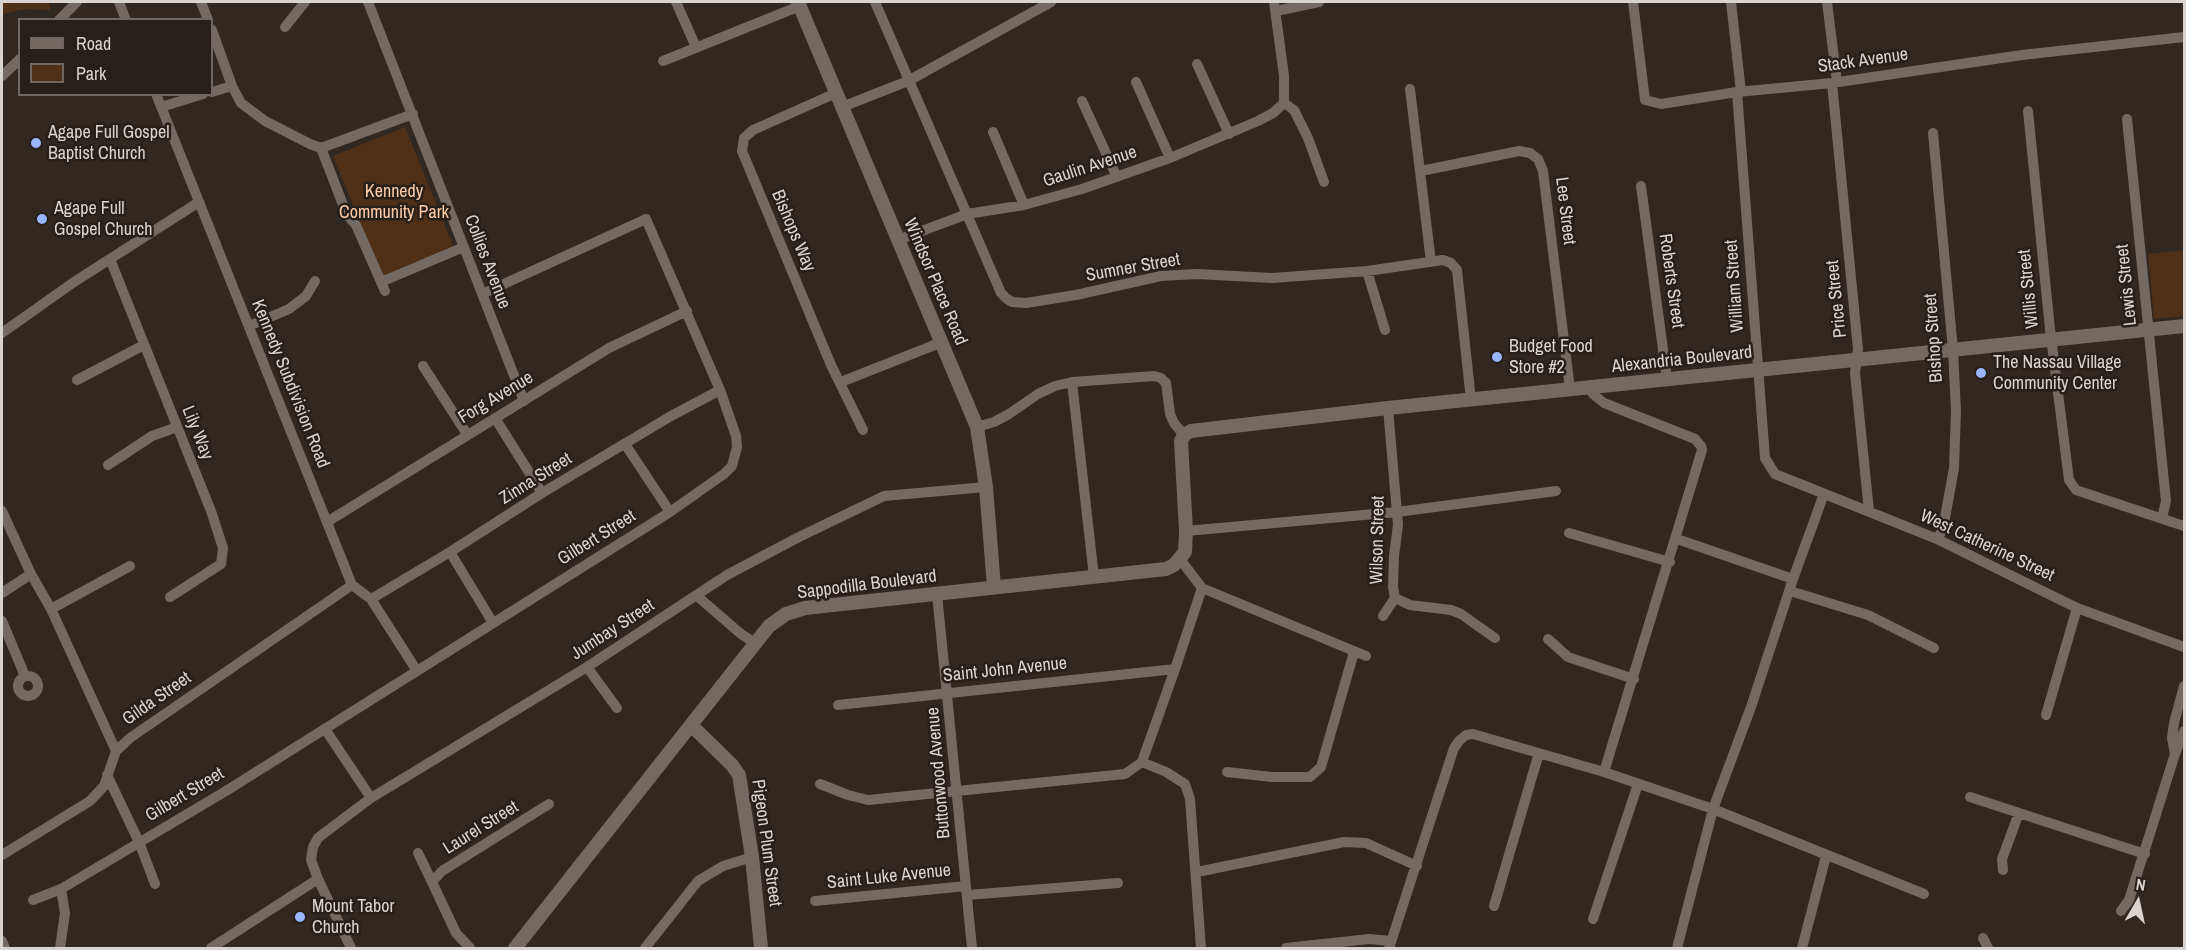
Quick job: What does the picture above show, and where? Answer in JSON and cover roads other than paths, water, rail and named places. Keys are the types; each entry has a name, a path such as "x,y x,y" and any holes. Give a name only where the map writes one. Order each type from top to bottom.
{"street":[{"path":"61,18 77,2"},
{"path":"118,2 125,18"},
{"path":"201,2 207,18"},
{"path":"285,27 305,2"},
{"name":"Collies Avenue","path":"368,2 524,401"},
{"path":"676,2 696,47"},
{"name":"Sumner Street","path":"874,2 1001,293 1012,302 1076,295 1161,276 1197,274 1272,278 1367,271 1448,261 1457,270 1471,400"},
{"path":"842,107 908,81 1051,2"},
{"path":"1319,2 1275,6 1284,76 1284,103 1294,110 1308,138 1324,182"},
{"name":"Stack Avenue","path":"1633,2 1645,100 1661,104 2030,54 2184,37"},
{"name":"William Street","path":"1731,2 1765,458 1775,474"},
{"name":"Price Street","path":"1827,2 1858,349 1855,373 1869,511"},
{"path":"663,61 799,4"},
{"name":"Windsor Place Road","path":"799,4 977,427 986,487 994,587"},
{"path":"213,33 232,86 241,103 255,115 321,148 412,114"},
{"path":"2,76 18,61"},
{"path":"1197,64 1229,134"},
{"path":"1136,82 1170,158"},
{"path":"213,92 232,86"},
{"path":"1410,89 1431,262"},
{"name":"Bishops Way","path":"836,93 753,130 744,138 742,151 831,365 863,430"},
{"name":"Kennedy Subdivision Road","path":"157,96 352,585"},
{"path":"161,107 197,96"},
{"path":"1082,101 1117,177"},
{"name":"Gaulin Avenue","path":"898,240 967,214 1024,205 1117,177 1258,122 1274,113 1284,103"},
{"name":"Willis Street","path":"2028,111 2051,340 2070,484 2076,490 2184,526"},
{"name":"Lewis Street","path":"2127,119 2166,501 2162,518"},
{"path":"993,132 1024,205"},
{"name":"Bishop Street","path":"1933,133 1953,350 1956,411 1954,468 1943,529 1937,539"},
{"path":"321,148 347,215 356,225 383,287 464,247"},
{"name":"Lee Street","path":"1421,171 1519,151 1530,153 1538,159 1544,171 1570,390"},
{"name":"Roberts Street","path":"1641,186 1667,380"},
{"path":"2,333 110,259 199,202"},
{"name":"Gilbert Street","path":"33,900 61,889 325,729 670,512 732,466 737,447 736,436 720,390 646,219 482,294"},
{"name":"Lily Way","path":"110,259 223,548 220,564 170,597"},
{"path":"1367,271 1385,330"},
{"path":"249,326 289,309 306,296 315,281"},
{"name":"Forg Avenue","path":"327,522 466,434 609,348 687,311"},
{"name":"Alexandria Boulevard","path":"1184,435 1206,428 1388,408 2184,326"},
{"path":"841,382 942,342"},
{"path":"77,380 144,345"},
{"path":"423,366 466,434"},
{"path":"977,427 994,422 1055,386 1072,382 1154,376 1161,378 1166,383 1170,414 1184,435 1181,445 1186,531 1185,552 1180,559 1202,588 1366,656"},
{"path":"1072,382 1094,577"},
{"path":"1589,388 1604,403 1695,439 1701,446 1702,455 1604,772"},
{"name":"Zinna Street","path":"371,599 542,493 671,416 720,390"},
{"name":"Wilson Street","path":"1388,408 1398,525 1394,556 1395,598 1410,604 1451,610 1461,614 1495,638"},
{"path":"495,418 542,493"},
{"path":"108,465 152,436 177,427"},
{"path":"625,444 670,512"},
{"name":"West Catherine Street","path":"1775,474 1937,539 2077,608 2184,647"},
{"name":"Jumbay Street","path":"351,948 311,860 313,847 318,838 371,798 587,667 727,575 884,496 986,487"},
{"path":"1186,531 1397,512 1556,491"},
{"path":"1677,948 1713,809 1751,707 1824,494"},
{"path":"2,511 30,574 51,609 116,751"},
{"path":"1569,533 1670,562"},
{"path":"1677,539 1793,579"},
{"path":"450,552 493,623"},
{"name":"Sappodilla Boulevard","path":"514,948 692,726 755,643 769,626 786,614 805,608 1166,569 1180,559"},
{"path":"51,609 130,566"},
{"path":"2,593 30,574"},
{"path":"352,585 371,599 417,671"},
{"name":"Gilda Street","path":"2,855 90,801 104,786 116,751 130,738 352,585"},
{"path":"820,784 868,800 1125,774 1142,762 1202,588"},
{"path":"1790,591 1868,615 1934,648"},
{"name":"Buttonwood Avenue","path":"937,594 972,948"},
{"path":"697,596 741,634 755,643"},
{"path":"1383,616 1395,598"},
{"path":"2046,715 2077,608"},
{"path":"2,621 26,676"},
{"path":"1548,639 1568,657 1634,679"},
{"path":"1227,772 1272,777 1310,777 1321,767 1354,652"},
{"path":"587,667 618,708"},
{"name":"Saint John Avenue","path":"838,705 1175,669"},
{"path":"2175,754 2172,738 2184,686"},
{"name":"Pigeon Plum Street","path":"692,726 732,765 739,775 752,857 761,948"},
{"path":"325,729 371,798"},
{"path":"2121,911 2129,900 2184,731"},
{"path":"1286,948 1369,939 1390,945 1454,748 1466,735 1473,734 1604,772 1713,809 1924,894"},
{"path":"1494,906 1539,753"},
{"path":"1142,762 1166,772 1185,784 1190,799 1201,948"},
{"path":"107,775 139,842 155,884"},
{"path":"1593,919 1638,783"},
{"path":"1970,797 2145,854"},
{"name":"Laurel Street","path":"432,882 441,872 549,804"},
{"path":"2003,870 2002,859 2019,813"},
{"path":"1197,872 1344,842 1366,843 1417,866"},
{"name":"Laurel Street","path":"417,853 456,933 470,948"},
{"path":"1802,948 1826,856"},
{"path":"645,948 698,881 723,866 752,857"},
{"path":"211,948 318,879"},
{"name":"Saint Luke Avenue","path":"815,901 1118,883"},
{"path":"60,948 64,912 61,889"},
{"path":"2,941 5,948"}],"place":[{"name":"Agape Full Gospel Baptist Church","path":"36,143"},
{"name":"Agape Full Gospel Church","path":"42,219"},
{"name":"Budget Food Store #2","path":"1497,357"},
{"name":"The Nassau Village Community Center","path":"1981,373"},
{"name":"Mount Tabor Church","path":"300,917"}],"park label":[{"name":"Kennedy Community Park","path":"394,202"}]}
